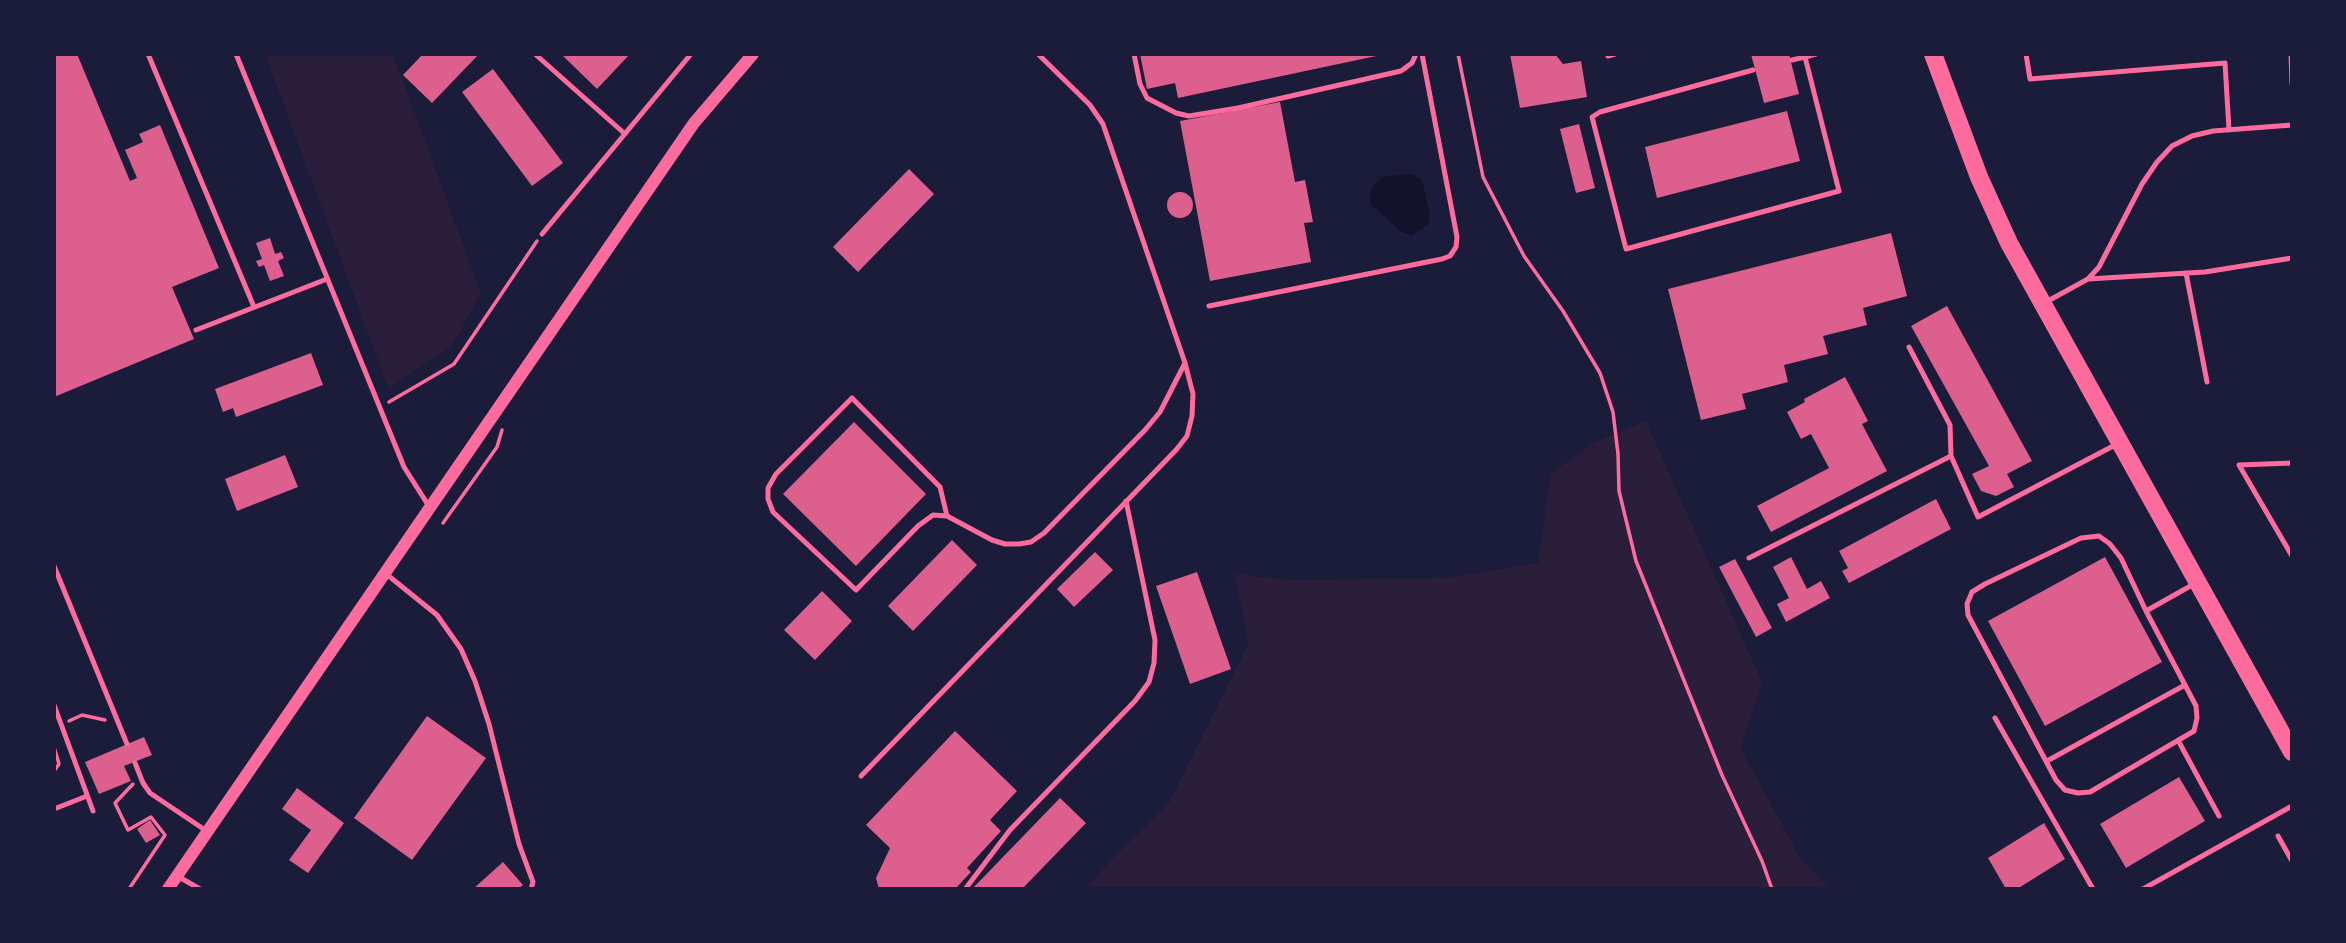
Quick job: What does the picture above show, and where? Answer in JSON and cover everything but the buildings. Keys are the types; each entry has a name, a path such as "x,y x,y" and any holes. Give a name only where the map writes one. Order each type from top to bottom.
{"main road":[{"path":"1933,54 1979,177 2009,243 2292,752"}],"street":[{"path":"168,889 694,123 753,54"}],"lane":[{"path":"148,54 254,307"},
{"path":"236,54 404,467 430,508"},
{"path":"535,54 625,134"},
{"path":"861,776 1187,436 1192,416 1193,394 1185,363 1103,124 1090,105 1038,54"},
{"path":"1134,54 1140,84 1147,98 1176,113 1189,116 1401,71 1412,63 1416,54"},
{"path":"1209,306 1450,256 1456,247 1457,237 1422,54"},
{"path":"1608,54 1615,54"},
{"path":"1792,60 1816,54"},
{"path":"2025,54 2030,79 2225,63"},
{"path":"2224,54 2229,130"},
{"path":"2291,54 2292,84"},
{"path":"542,234 687,56"},
{"path":"1752,70 1600,112 1592,117 1626,249 1839,191 1805,57"},
{"path":"2042,303 2088,279 2099,267 2143,184 2157,162 2172,146 2192,136 2213,131 2292,125"},
{"path":"2088,279 2186,273 2292,258"},
{"path":"2186,273 2207,382"},
{"path":"196,330 327,279"},
{"path":"1909,347 1950,425 1951,456 1978,517 2119,443"},
{"path":"947,516 940,487 852,398 776,474 768,488 768,499 773,512 856,590 918,526 933,515 947,516 1005,544 1031,542 1044,533 1145,430 1160,412 1185,363"},
{"path":"1749,558 1951,456"},
{"path":"2292,463 2239,465 2292,556"},
{"path":"966,888 1010,830 1135,701 1149,682 1154,663 1155,640 1126,501"},
{"path":"2099,536 2110,544 2120,558 2147,611 2196,706 2194,731 2090,792 2065,790 2056,780 1968,615 1967,604 1972,592 2081,538 2099,536"},
{"path":"54,566 127,744"},
{"path":"385,573 438,615 461,649 489,724 519,844 533,882 531,889"},
{"path":"54,586 61,583"},
{"path":"2147,611 2197,583"},
{"path":"2047,761 2185,685"},
{"path":"54,705 93,811"},
{"path":"1995,718 2093,889"},
{"path":"2179,742 2219,816"},
{"path":"135,763 150,793 208,832"},
{"path":"54,809 87,796"},
{"path":"2143,889 2292,806"},
{"path":"2278,836 2292,861"},
{"path":"177,876 201,889"}],"path":[{"path":"1458,54 1483,177 1524,256 1563,311 1600,373 1613,412 1619,491 1636,561 1722,775 1772,889"},
{"path":"380,407 454,364 542,234"},
{"path":"61,724 82,715 106,720 110,729"},
{"path":"54,747 59,764 54,771"},
{"path":"129,889 165,835 151,817 128,830 116,803 133,784 130,775"}],"shaded area":[{"path":"265,54 393,54 481,293 452,346 388,388"},
{"path":"1412,174 1422,180 1430,215 1428,224 1412,235 1403,233 1370,203 1370,190 1381,178"},
{"path":"1646,421 1762,682 1740,747 1801,859 1830,889 1086,889 1110,861 1169,803 1248,645 1235,574 1289,580 1450,578 1538,563 1551,473 1594,443"}]}
